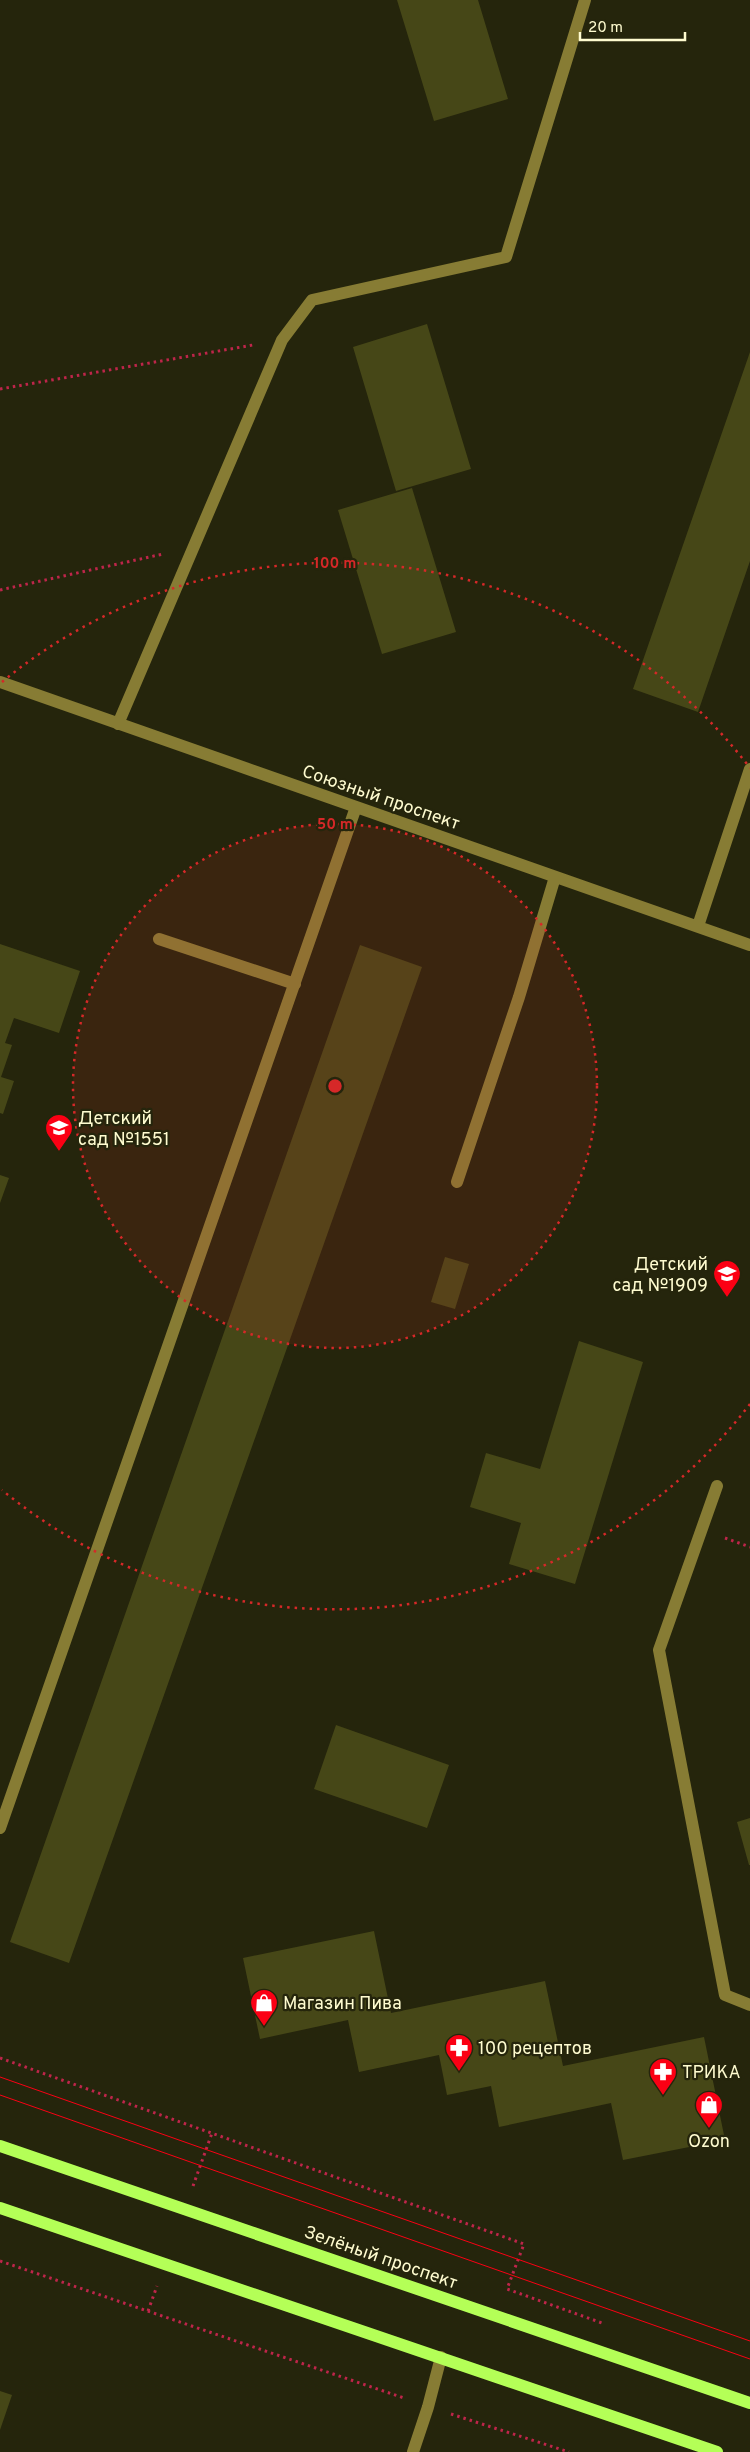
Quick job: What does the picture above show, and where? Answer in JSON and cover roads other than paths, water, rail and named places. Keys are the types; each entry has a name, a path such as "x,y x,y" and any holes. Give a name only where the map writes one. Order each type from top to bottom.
{"main road":[{"name":"Зелёный проспект","path":"0,2146 750,2403"},
{"path":"0,2208 717,2452"}],"street":[{"path":"118,724 282,340 312,300 506,257 585,0"},
{"name":"Союзный проспект","path":"0,682 750,945"},
{"path":"698,926 750,769"},
{"path":"0,1828 356,807"},
{"path":"457,1182 519,997 555,877"},
{"path":"159,939 295,984"},
{"path":"717,1486 659,1650 725,1994 750,2005"},
{"path":"413,2452 428,2407 441,2357"}],"tram line":[{"path":"0,2077 750,2341"},
{"path":"0,2095 750,2359"}],"place":[{"name":"Детский сад №1551","path":"59,1152"},
{"name":"Детский сад №1909","path":"727,1298"},
{"name":"Магазин Пива","path":"264,2027"},
{"name":"100 рецептов","path":"459,2072"},
{"name":"ТРИКА","path":"663,2096"},
{"name":"Ozon","path":"709,2129"}]}
